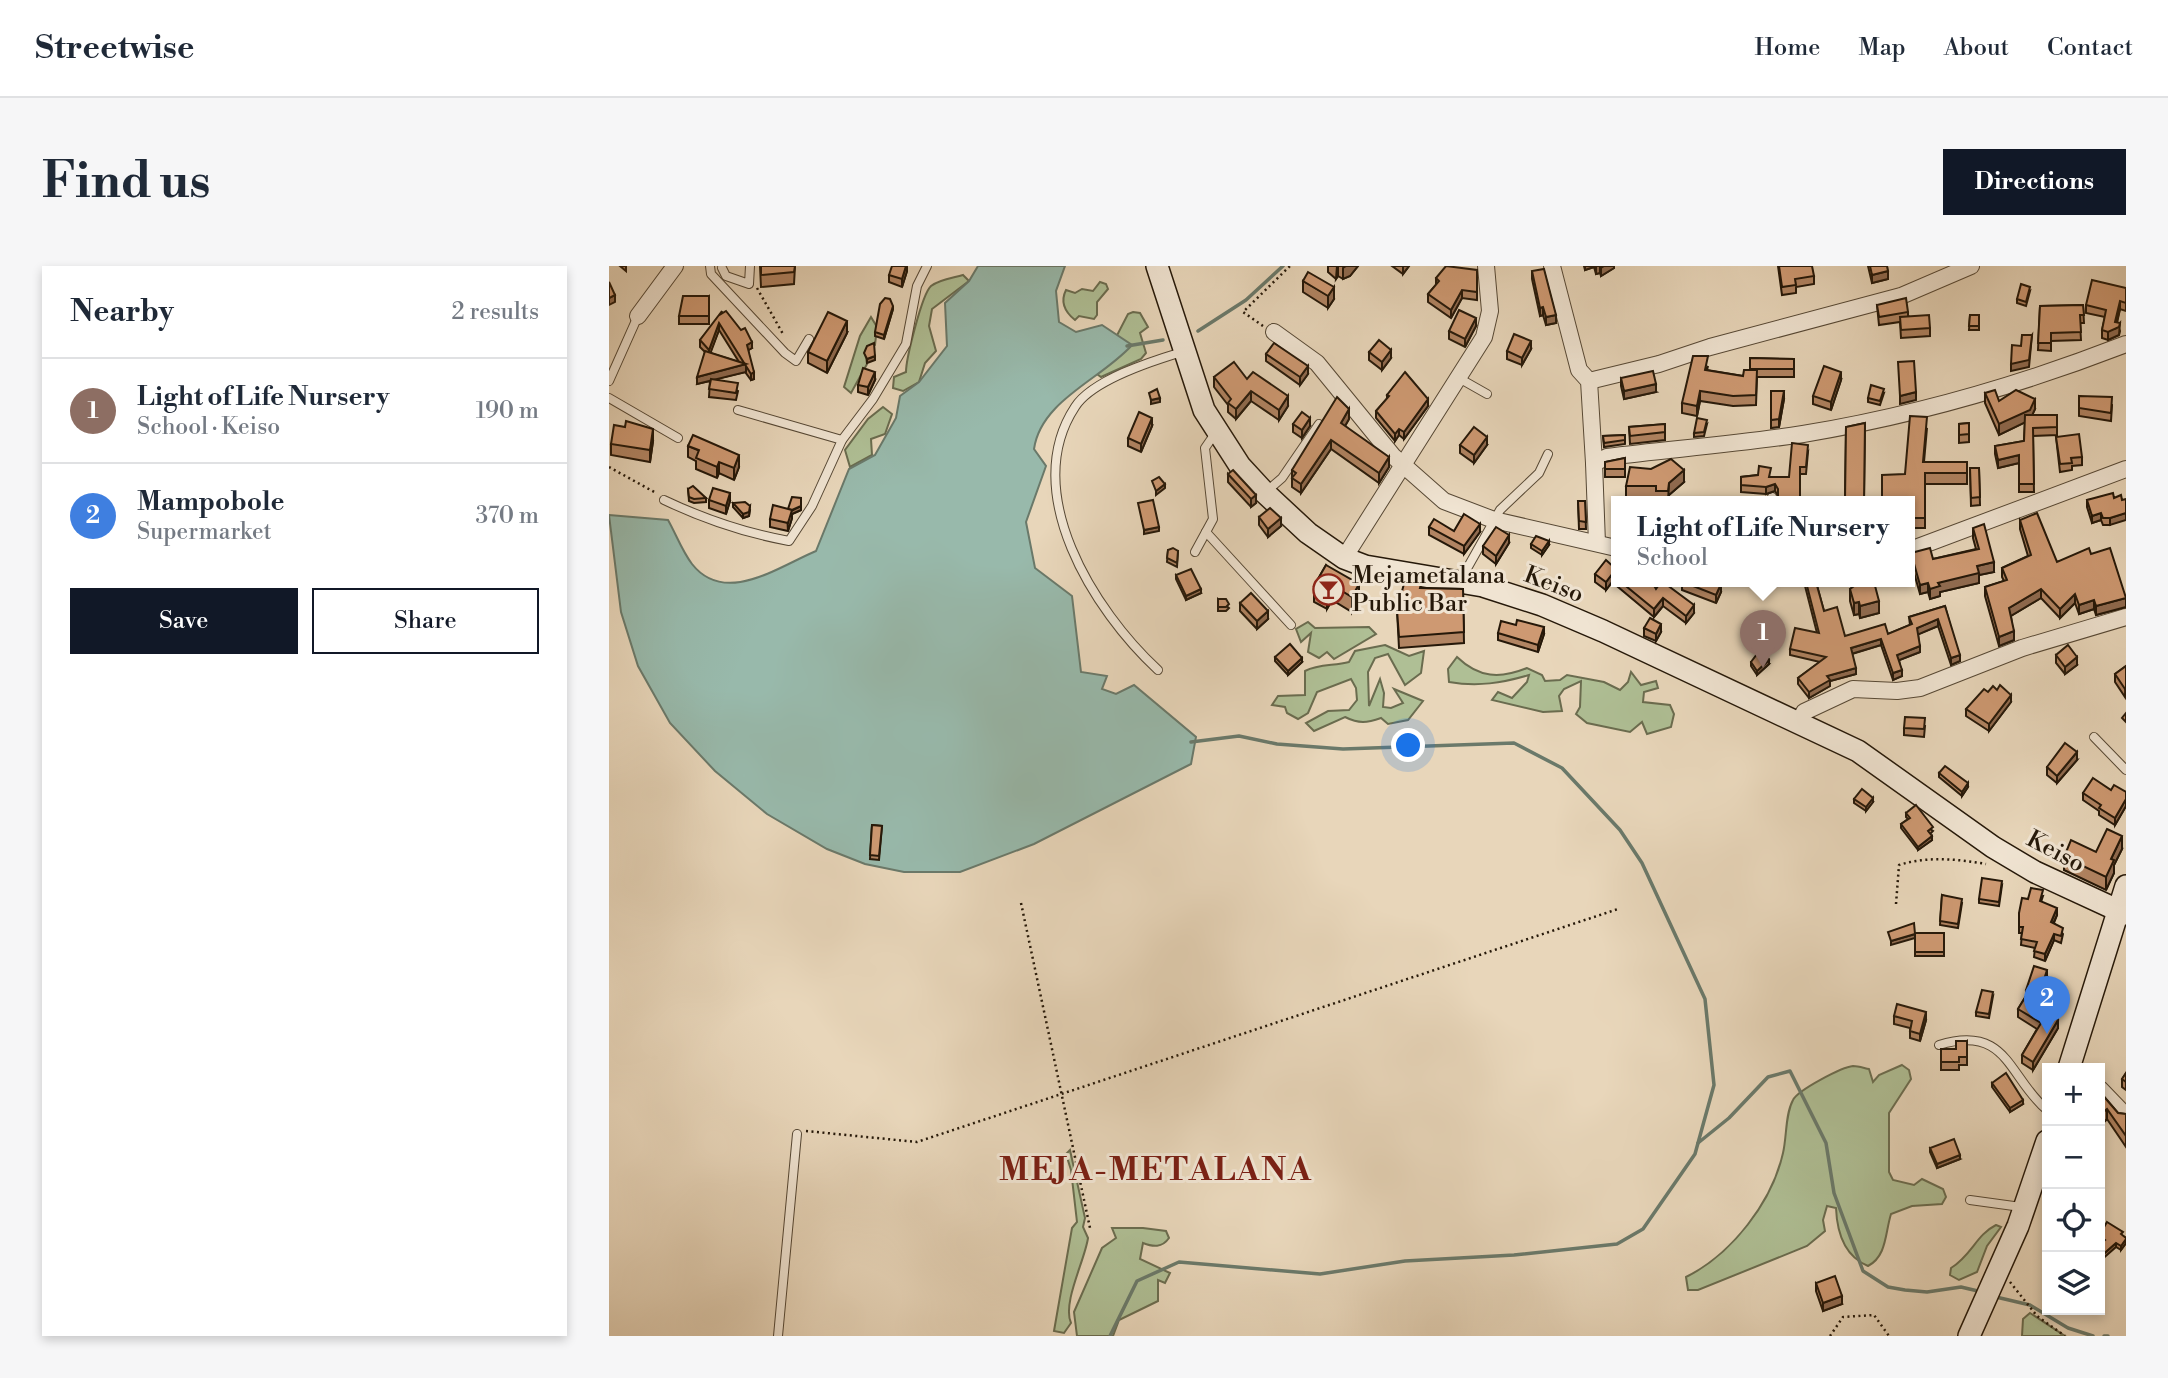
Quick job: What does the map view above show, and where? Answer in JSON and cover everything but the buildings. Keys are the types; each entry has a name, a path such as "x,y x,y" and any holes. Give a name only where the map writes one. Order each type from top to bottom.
{"street":[{"path":"638,316 675,266"},
{"name":"Keiso","path":"1157,266 1204,410 1216,432 1240,467 1265,493 1308,533 1344,558 1365,566 1459,581 1542,604 1858,751 1998,850 2035,872 2122,913"},
{"path":"1344,558 1484,337 1490,311 1486,266"},
{"path":"1552,266 1579,370 1589,381 1597,543"},
{"path":"1589,381 1659,365 1710,347 1901,296 1971,266"},
{"path":"1274,332 1317,363 1402,463 1444,501 1494,520 1611,547"},
{"path":"1594,463 1607,457 1804,433 1914,412 2080,362 2126,344"},
{"path":"1915,548 2126,469"},
{"path":"1799,724 1804,712 1853,689 1920,688 2022,648 2126,617"},
{"path":"2072,1063 2122,913 2126,886"},
{"path":"2105,1094 2126,1115"},
{"path":"1969,1336 2024,1208 2042,1156"}],"lane":[{"path":"750,266 749,284 726,276 723,267 711,266 711,274 791,358 796,360 809,340"},
{"path":"664,500 695,515 746,532 789,541 812,506 842,440 873,399 906,344 917,286 927,266"},
{"path":"609,381 638,316"},
{"path":"1158,670 1133,647 1084,579 1054,494 1060,439 1076,405 1097,387 1153,361 1184,352"},
{"path":"1457,377 1487,394"},
{"path":"609,398 678,438"},
{"path":"738,410 827,433 842,440"},
{"path":"1265,493 1282,478 1319,424"},
{"path":"1195,552 1213,519 1205,448 1216,432"},
{"path":"1459,581 1500,510 1539,473 1548,454"},
{"path":"1206,532 1291,625"},
{"path":"2094,737 2126,770"},
{"path":"1939,1045 1960,1039 1975,1041 2000,1052 2042,1104"},
{"path":"778,1336 797,1134"},
{"path":"1970,1200 2024,1208"}],"path":[{"path":"1274,332 1243,312 1290,266"},
{"path":"749,284 758,289 794,354 791,358"},
{"path":"609,467 664,500"},
{"path":"1896,904 1899,865 1915,860 1937,859 1987,864 1994,862 1998,850"},
{"path":"1021,903 1090,1228"},
{"path":"797,1134 809,1130 917,1142 1245,1036 1618,909"},
{"path":"1995,1277 2006,1276 2037,1316 2065,1336"},
{"path":"1830,1336 1843,1317 1874,1315 1889,1336"}],"shaded area":[{"path":"978,266 1065,266 1056,291 1059,322 1076,332 1102,325 1132,345 1060,404 1039,432 1034,449 1046,466 1026,522 1035,568 1072,596 1081,672 1107,676 1102,689 1116,694 1134,685 1196,737 1191,764 1034,844 960,872 904,872 865,864 827,849 767,814 715,771 670,723 638,666 621,612 609,515 668,520 692,564 705,576 720,582 736,583 752,579 816,551 849,469 875,455 896,418 900,396 919,382 947,346 945,303 969,281"},
{"path":"963,275 969,281 932,309 929,326 936,351 925,363 919,382 903,391 893,388 894,377 906,372 915,327 927,291 938,282"},
{"path":"1100,282 1106,284 1108,289 1097,302 1097,315 1094,319 1079,316 1075,320 1065,307 1063,299 1066,290 1075,293 1082,289 1093,291"},
{"path":"1140,313 1148,327 1140,333 1146,353 1141,359 1101,377 1097,374 1128,314"},
{"path":"871,317 877,327 875,345 865,352 867,364 851,393 844,387 860,336"},
{"path":"883,407 892,414 885,434 871,439 872,455 850,467 845,450 868,419"},
{"path":"1308,622 1315,628 1369,627 1376,634 1334,659 1327,652 1319,658 1308,652 1311,633 1301,642 1296,629"},
{"path":"1385,645 1409,656 1424,651 1421,673 1405,685 1388,654 1375,658 1368,672 1369,706 1380,679 1384,693 1383,707 1391,708 1403,703 1394,689 1423,701 1408,720 1388,724 1381,718 1363,722 1345,717 1314,731 1306,723 1328,711 1349,710 1357,700 1356,688 1351,679 1317,692 1308,713 1298,719 1287,713 1285,707 1272,705 1278,696 1305,695 1305,671 1349,662 1355,651"},
{"path":"1457,657 1482,673 1508,674 1527,668 1542,675 1545,681 1560,680 1567,675 1604,682 1620,690 1628,682 1631,672 1641,685 1656,681 1658,688 1644,692 1643,702 1670,705 1674,714 1671,727 1647,734 1642,722 1630,732 1587,723 1576,714 1580,707 1581,681 1564,689 1559,696 1562,711 1543,712 1492,700 1498,692 1512,698 1527,682 1529,675 1490,683 1449,682 1448,669"},
{"path":"1902,1065 1909,1070 1911,1079 1889,1113 1889,1172 1893,1180 1914,1185 1922,1179 1943,1189 1946,1197 1942,1204 1912,1206 1891,1214 1882,1250 1868,1266 1853,1256 1843,1243 1836,1208 1827,1206 1823,1220 1825,1231 1807,1246 1698,1290 1688,1290 1686,1277 1719,1255 1734,1241 1760,1208 1770,1190 1783,1153 1793,1100 1821,1080 1847,1067 1869,1069 1873,1082 1879,1075"},
{"path":"1070,1150 1085,1218 1083,1227 1088,1238 1069,1304 1071,1323 1064,1333 1054,1331 1072,1228 1077,1222 1071,1170 1066,1154"},
{"path":"1996,1225 2001,1227 1987,1246 1977,1272 1959,1280 1950,1275 1951,1268 1983,1234"},
{"path":"1112,1228 1166,1231 1169,1238 1163,1244 1154,1246 1143,1243 1140,1259 1170,1273 1165,1283 1158,1280 1158,1301 1119,1320 1113,1336 1077,1336 1074,1312 1102,1248 1116,1238"},
{"path":"2030,1313 2065,1336 2022,1336 2023,1319"}],"waterway":[{"path":"1198,331 1246,300 1283,266"},
{"path":"1127,346 1163,340"},
{"path":"1191,742 1239,736 1277,744 1343,749 1514,743 1562,768 1620,830 1642,863 1705,999 1714,1085 1698,1143"},
{"path":"1110,1336 1137,1281 1179,1262 1320,1274 1405,1261 1514,1255 1617,1244 1643,1229 1695,1154 1698,1143 1729,1118 1768,1077 1790,1071 1826,1143 1834,1193 1863,1271 1888,1287 1927,1292 1961,1287 1982,1292"},
{"path":"1996,1297 2030,1305 2068,1328 2093,1336"}],"place":[{"name":"Mejametalana Public Bar","path":"1329,589"},
{"name":"Light of Life Nursery","path":"1763,668"},
{"name":"Mampobole","path":"2047,1034"}],"district":[{"name":"MEJA-METALANA","path":"1156,1169"}]}
